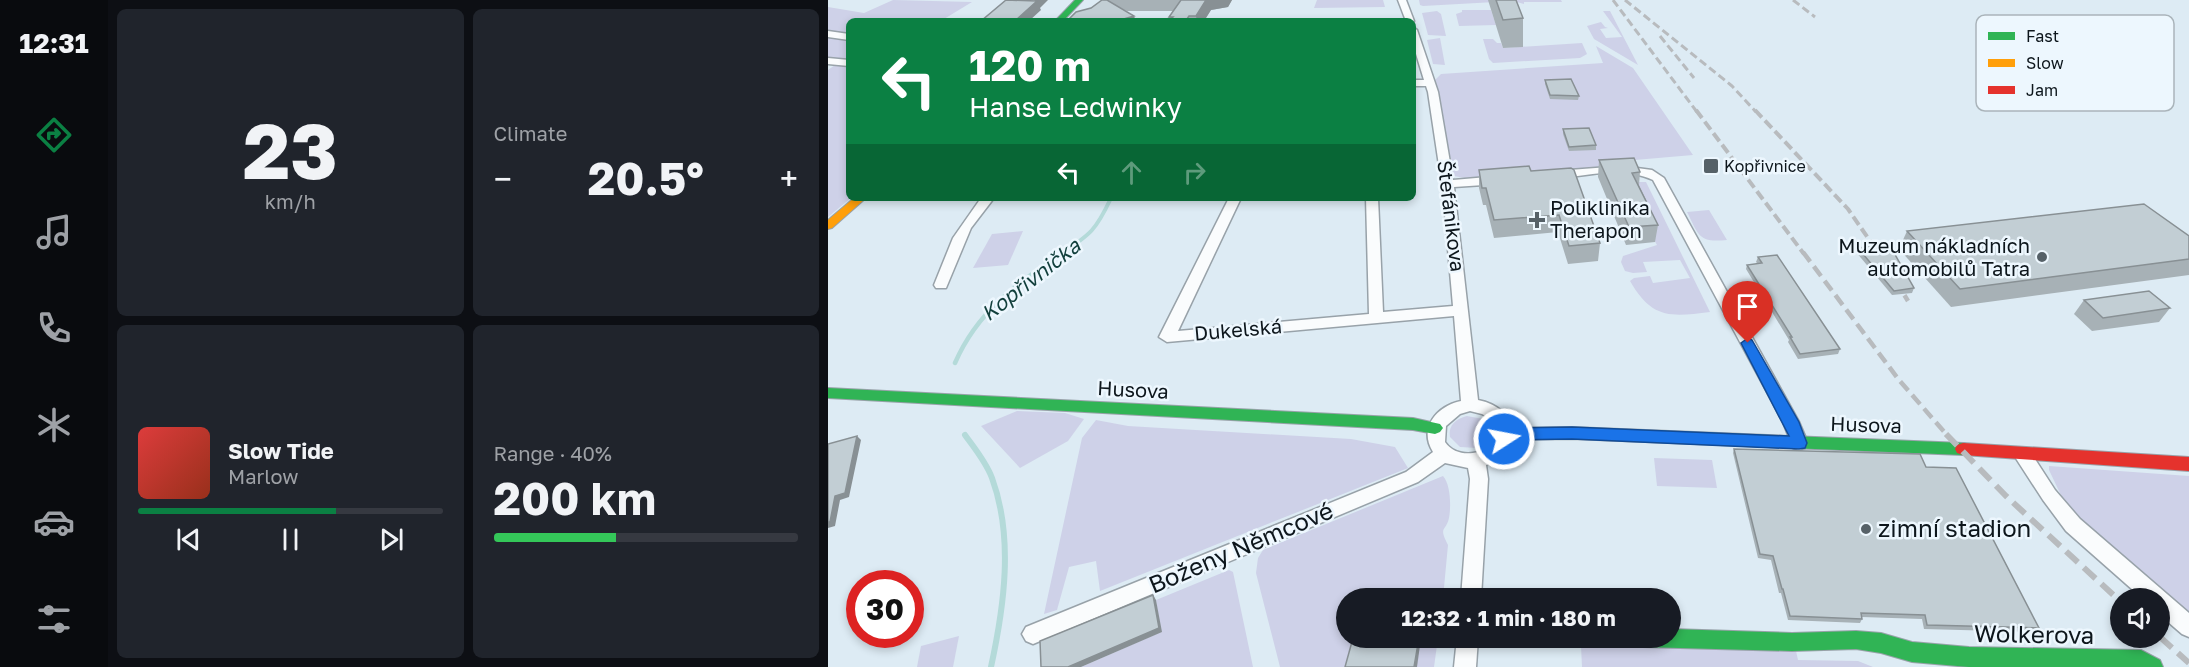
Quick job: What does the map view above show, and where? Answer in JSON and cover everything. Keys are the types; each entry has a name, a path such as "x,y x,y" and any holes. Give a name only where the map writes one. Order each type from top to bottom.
{"street":[{"path":"1062,18 1079,0"},
{"path":"1402,0 1409,18"},
{"path":"828,34 846,37"},
{"name":"Štefánikova","path":"1416,39 1430,82 1448,184 1470,405"},
{"path":"830,63 846,63"},
{"path":"1416,83 1430,82"},
{"path":"1544,176 1633,169 1655,176 1660,181 1775,393 1799,443"},
{"path":"1448,184 1513,178"},
{"path":"829,225 857,201"},
{"path":"941,285 956,242 975,212 985,201"},
{"name":"Dukelská","path":"1234,201 1167,337 1462,310"},
{"path":"1372,201 1376,317"},
{"name":"Husova","path":"828,393 1413,424 1435,428"},
{"path":"1470,405 1487,408 1496,413 1502,421 1505,434 1496,451 1476,460 1458,460 1444,453 1436,441 1435,428 1446,413 1457,407 1470,405"},
{"name":"Husova","path":"1505,434 1572,433 1939,447 2023,455 2134,459 2189,464"},
{"name":"Boženy Němcové","path":"1033,634 1412,477 1444,453"},
{"path":"2023,455 2049,495 2073,525 2145,588"},
{"path":"1472,588 1479,479 1476,460"},
{"path":"2170,611 2189,627"},
{"name":"Wolkerova","path":"1681,639 1792,642 1856,640 1881,644 1917,660 1969,657 2147,664"},
{"path":"1464,667 1467,648"}],"shaded area":[{"path":"893,0 972,2 946,18 846,18 846,35 828,33 828,7 864,13"},
{"path":"1317,0 1383,0 1385,7 1314,8"},
{"path":"1419,0 1561,0 1562,2 1524,2 1524,4 1513,1 1423,6 1420,5"},
{"path":"1462,10 1491,10 1496,25 1459,26 1456,14"},
{"path":"1437,11 1441,14 1446,36 1428,35 1422,13"},
{"path":"1603,11 1610,11 1638,65 1594,39 1587,26 1601,22 1608,28 1600,29 1606,38 1622,37"},
{"path":"828,36 846,38 846,61 828,59"},
{"path":"1440,38 1445,65 1433,64 1427,40"},
{"path":"1483,39 1493,39 1501,43 1503,48 1582,43 1587,54 1580,58 1493,63 1489,59"},
{"path":"1596,46 1633,68 1693,155 1623,161 1624,165 1465,178 1454,176 1435,80 1441,74 1603,63"},
{"path":"835,65 846,66 847,201 828,217 828,70"},
{"path":"1635,182 1646,182 1710,312 1684,315 1663,313 1646,303 1630,281 1634,278 1650,276 1653,283 1690,278 1680,260 1643,262 1647,272 1625,271 1621,262 1623,256 1657,245"},
{"path":"1709,210 1727,240 1705,239 1697,232 1687,212"},
{"path":"1023,231 1008,265 973,268 992,234"},
{"path":"1017,411 1065,413 1084,419 1068,441 1020,468 981,426"},
{"path":"1467,416 1483,419 1490,428 1487,441 1477,448 1460,447 1450,437 1450,429 1454,423"},
{"path":"1096,420 1128,426 1351,439 1395,447 1408,468 1100,591 1096,561 1069,567 1057,610 1044,614 1082,438"},
{"path":"1654,458 1712,460 1717,488 1657,486"},
{"path":"2049,466 2189,476 2189,615 2170,599 2170,588 2158,588 2068,510"},
{"path":"1443,476 1448,485 1450,502 1449,518 1443,532 1448,545 1444,588 1336,588 1336,648 1437,648 1434,667 1280,667 1256,573 1258,558 1263,550"},
{"path":"1229,570 1233,572 1253,667 1081,667 1161,632 1156,600"},
{"path":"959,636 953,667 917,667 921,648 924,648 924,645"},
{"path":"1581,648 1796,651 1798,660 1858,661 1873,667 1582,667"}],"building":[{"path":"1006,0 1037,1 1018,18 985,18"},
{"path":"1102,0 1107,0 1134,16 1070,18 1076,12 1091,8"},
{"path":"1181,0 1206,0 1196,16 1169,17"},
{"path":"1496,0 1516,0 1523,18 1503,20"},
{"path":"1571,79 1579,96 1550,95 1545,80"},
{"path":"1589,128 1596,145 1569,147 1563,129"},
{"path":"1634,158 1640,172 1632,173 1658,225 1629,227 1599,160"},
{"path":"1529,166 1531,171 1571,168 1574,170 1600,243 1569,246 1559,215 1494,220 1486,188 1482,188 1479,170"},
{"name":"Muzeum nákladních automobilů Tatra","path":"2144,204 2189,236 2189,259 1960,289 1907,231"},
{"path":"1889,244 1914,288 1894,291 1858,248"},
{"path":"1777,255 1840,349 1800,354 1790,337 1792,337 1747,265 1762,263 1758,257"},
{"path":"2149,291 2170,308 2103,318 2084,300"},
{"path":"857,436 845,493 835,496 830,522 828,522 828,444"},
{"name":"zimní stadion","path":"1734,449 1920,454 1926,467 1956,468 2039,628 1927,625 1925,615 1861,613 1862,619 1790,616 1773,556 1760,554"},
{"path":"1153,595 1159,628 1068,667 1041,667 1040,641"},
{"path":"1350,648 1417,648 1414,667 1345,667"}],"waterway":[{"name":"Kopřivnička","path":"1061,254 1092,231 1109,201"},
{"name":"Kopřivnička","path":"955,363 964,344 987,313 1030,275 1064,252"},
{"name":"Kopřivnička","path":"965,435 990,472 1003,524 1005,548 1003,597 991,667"}],"railway":[{"path":"1613,0 1697,112"},
{"path":"1625,0 1732,86 1756,112"},
{"path":"1793,0 1815,17"},
{"path":"1660,36 1694,78"},
{"path":"1696,110 1804,254"},
{"path":"1755,110 1848,209 1879,254"},
{"path":"1803,252 1899,380 1947,435"},
{"path":"1878,252 1883,260"},
{"path":"1895,280 1908,301"},
{"path":"1946,434 2006,496 2110,592"},
{"path":"2170,646 2189,663"}],"traffic: fast":[{"path":"1062,18 1079,0"},
{"path":"828,393 1413,424 1435,428"},
{"path":"1505,434 1572,433 1963,449"},
{"path":"1681,639 1792,642 1856,640 1881,643 1912,652 1969,657 2141,660 2153,667"}],"traffic: slow":[{"path":"828,226 857,201"}],"traffic: jam":[{"path":"1963,449 2189,464"}],"place":[{"name":"Kopřivnice","path":"1711,166"},
{"name":"Poliklinika Therapon","path":"1537,220"},
{"name":"Muzeum nákladních automobilů Tatra","path":"2042,257"},
{"name":"zimní stadion","path":"1866,529"}],"route":[{"path":"1504,439 1505,434 1572,433 1799,443 1791,422 1748,343"}]}
